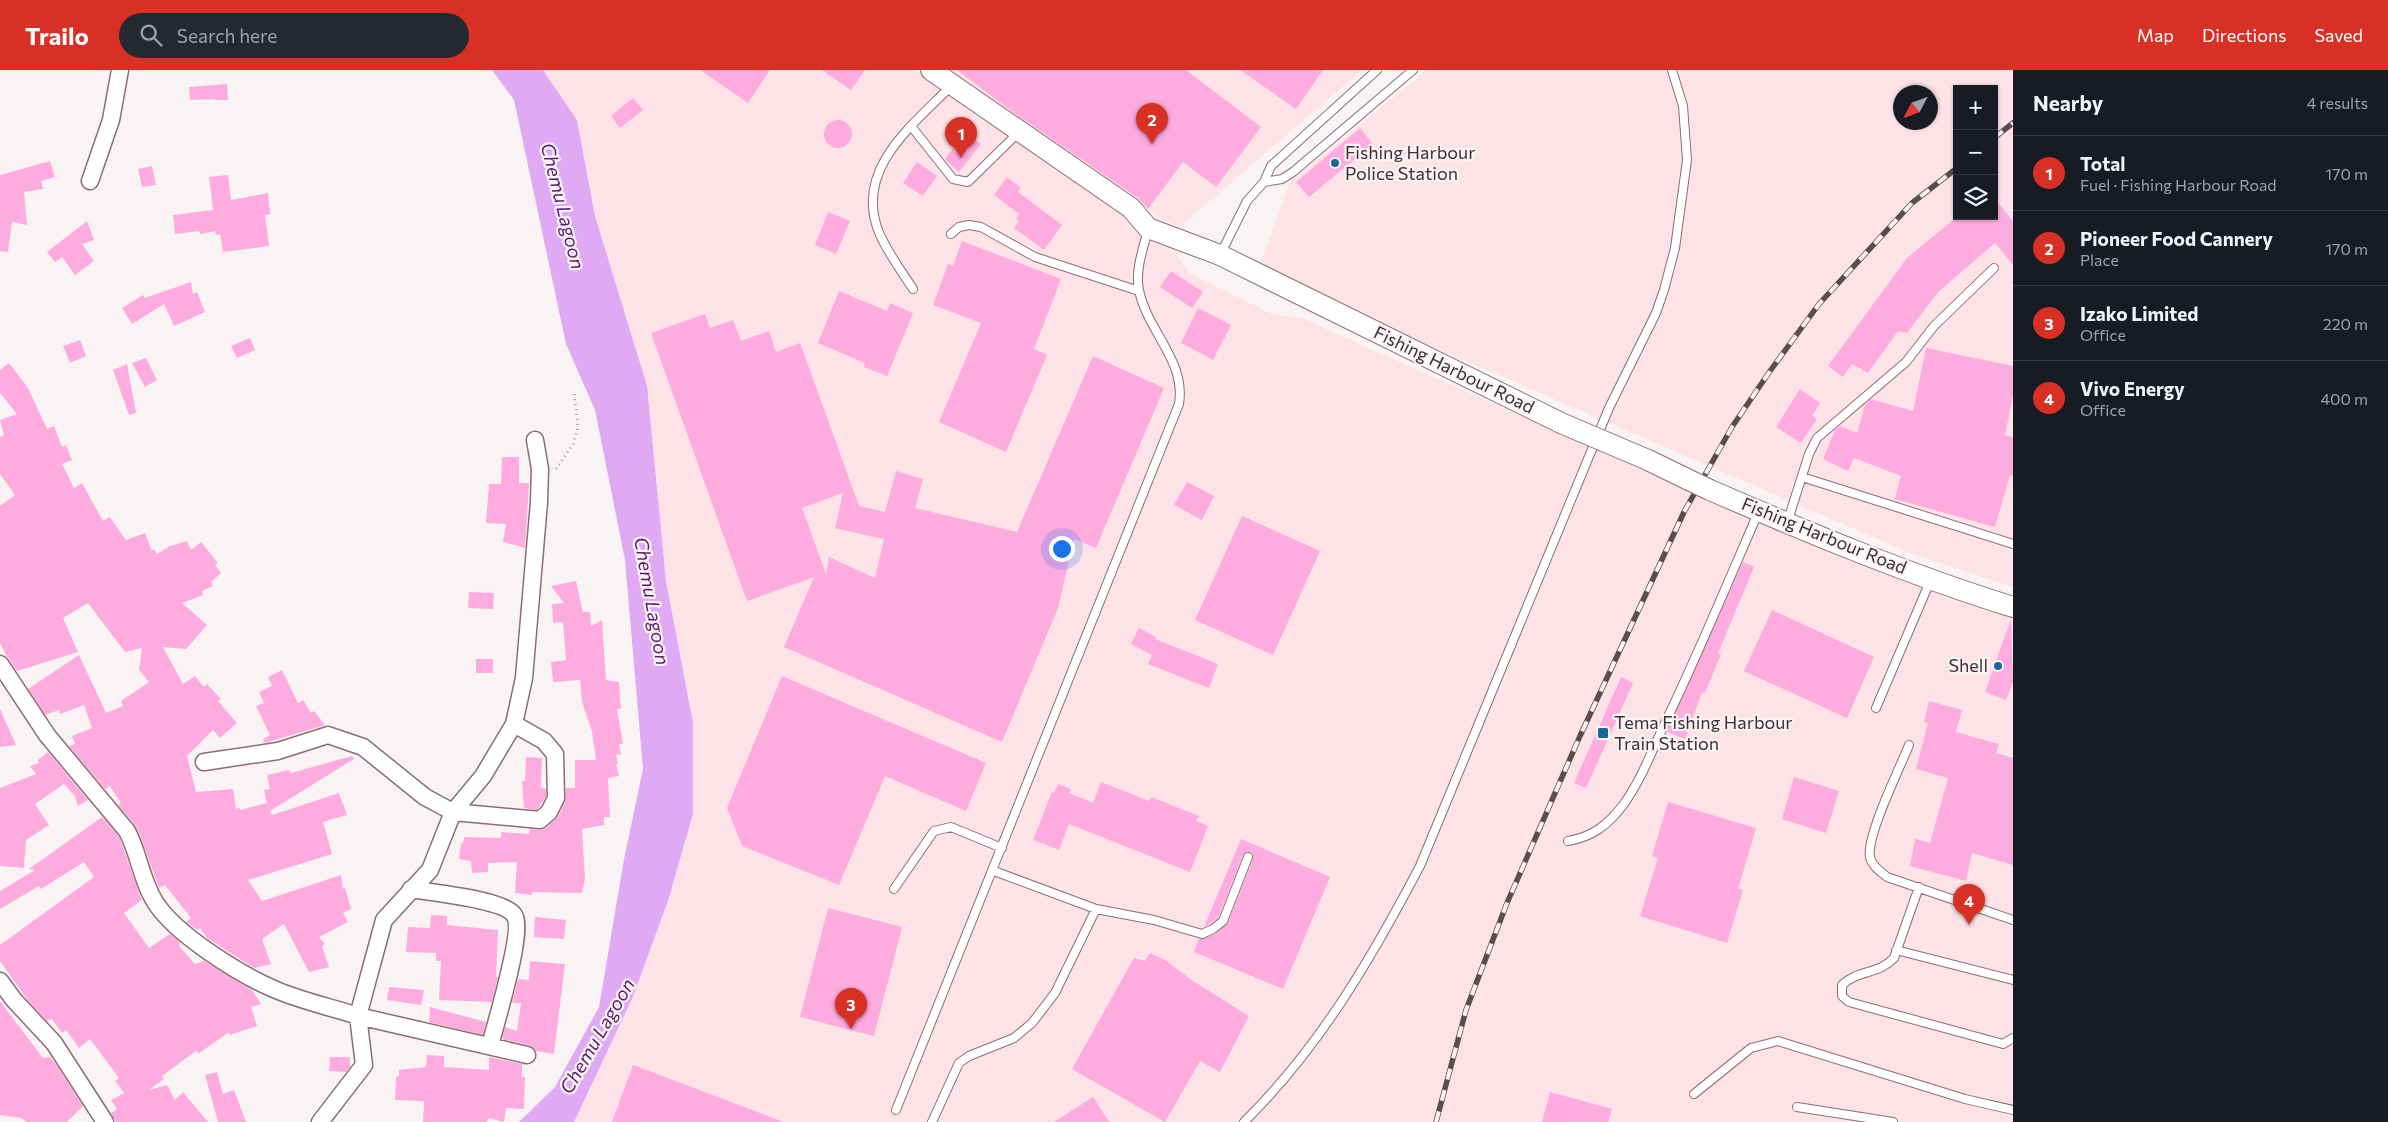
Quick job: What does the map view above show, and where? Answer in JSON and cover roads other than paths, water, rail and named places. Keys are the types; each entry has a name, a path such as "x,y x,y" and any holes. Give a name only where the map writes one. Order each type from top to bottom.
{"street":[{"path":"90,181 111,120 120,70"},
{"name":"Fishing Harbour Road","path":"931,70 1131,208 1148,228 1220,255 1562,423 1648,460 1710,490 1787,523 1931,580 2013,607"},
{"path":"320,1122 364,1065 358,1016 384,920 430,870 453,812 484,776 514,724 524,678 539,502 540,469 534,440"},
{"path":"0,664 46,735 127,830 133,842 144,879 154,901 167,917 189,938 250,977 275,990 358,1016 527,1056"},
{"path":"204,762 278,751 328,735 363,747 424,797 453,812 540,820 549,812 556,798 555,754 544,741 514,724"},
{"path":"411,889 497,903 514,914 517,922 515,938 505,990 490,1046"},
{"path":"0,981 14,1000 54,1043 106,1122"}],"lane":[{"path":"1220,255 1247,202 1264,182 1271,166 1285,151 1377,70"},
{"path":"1264,182 1282,179 1293,172 1413,70"},
{"path":"1244,1122 1273,1092 1352,990 1384,935 1420,866 1609,408 1656,313 1675,248 1687,160 1683,106 1672,70"},
{"path":"913,289 878,229 874,210 874,181 882,163 899,139 952,85"},
{"path":"911,126 952,179 968,182 1020,131"},
{"path":"951,234 959,228 969,225 981,227 1035,257 1139,291"},
{"path":"896,1110 994,871 1179,404 1181,389 1178,372 1139,291 1138,272 1148,228"},
{"path":"1787,523 1817,438 1906,362 1934,326 1994,268"},
{"path":"1802,477 2013,544"},
{"path":"1568,842 1583,839 1600,830 1623,805 1641,773 1684,683 1759,511"},
{"path":"1876,708 1931,580"},
{"path":"1909,746 1872,837 1870,857 1876,868 1887,877 2013,920"},
{"path":"894,888 934,831 951,827 1002,848"},
{"path":"994,871 1096,909 1154,920 1202,934 1213,929 1223,921 1248,857"},
{"path":"1919,887 1894,958 1886,966 1852,976 1842,985 1842,996 1848,1002 2002,1044 2013,1038"},
{"path":"932,1122 959,1063 969,1056 1014,1038 1032,1023 1056,993 1096,909"},
{"path":"1896,950 2013,980"},
{"path":"1694,1094 1751,1048 1778,1041 1964,1099 2013,1110"},
{"path":"1797,1107 1893,1122"}],"water":[{"name":"Chemu Lagoon","path":"492,70 543,70 577,120 595,216 647,386 666,581 693,723 693,814 668,901 632,999 574,1122 519,1122 555,1087 599,1007 624,859 643,769 625,560 595,410 566,344 514,100"}],"railway":[{"path":"1998,135 2013,123"},
{"path":"1436,1122 1466,1010 1507,903 1580,736 1684,512 1732,427 1819,304 1912,203 1953,171"}],"place":[{"name":"Pioneer Food Cannery","path":"1152,144"},
{"name":"Total","path":"961,158"},
{"name":"Fishing Harbour Police Station","path":"1335,163"},
{"name":"Shell","path":"1998,666"},
{"name":"Tema Fishing Harbour Train Station","path":"1603,733"},
{"name":"Vivo Energy","path":"1969,925"},
{"name":"Izako Limited","path":"851,1029"}]}
